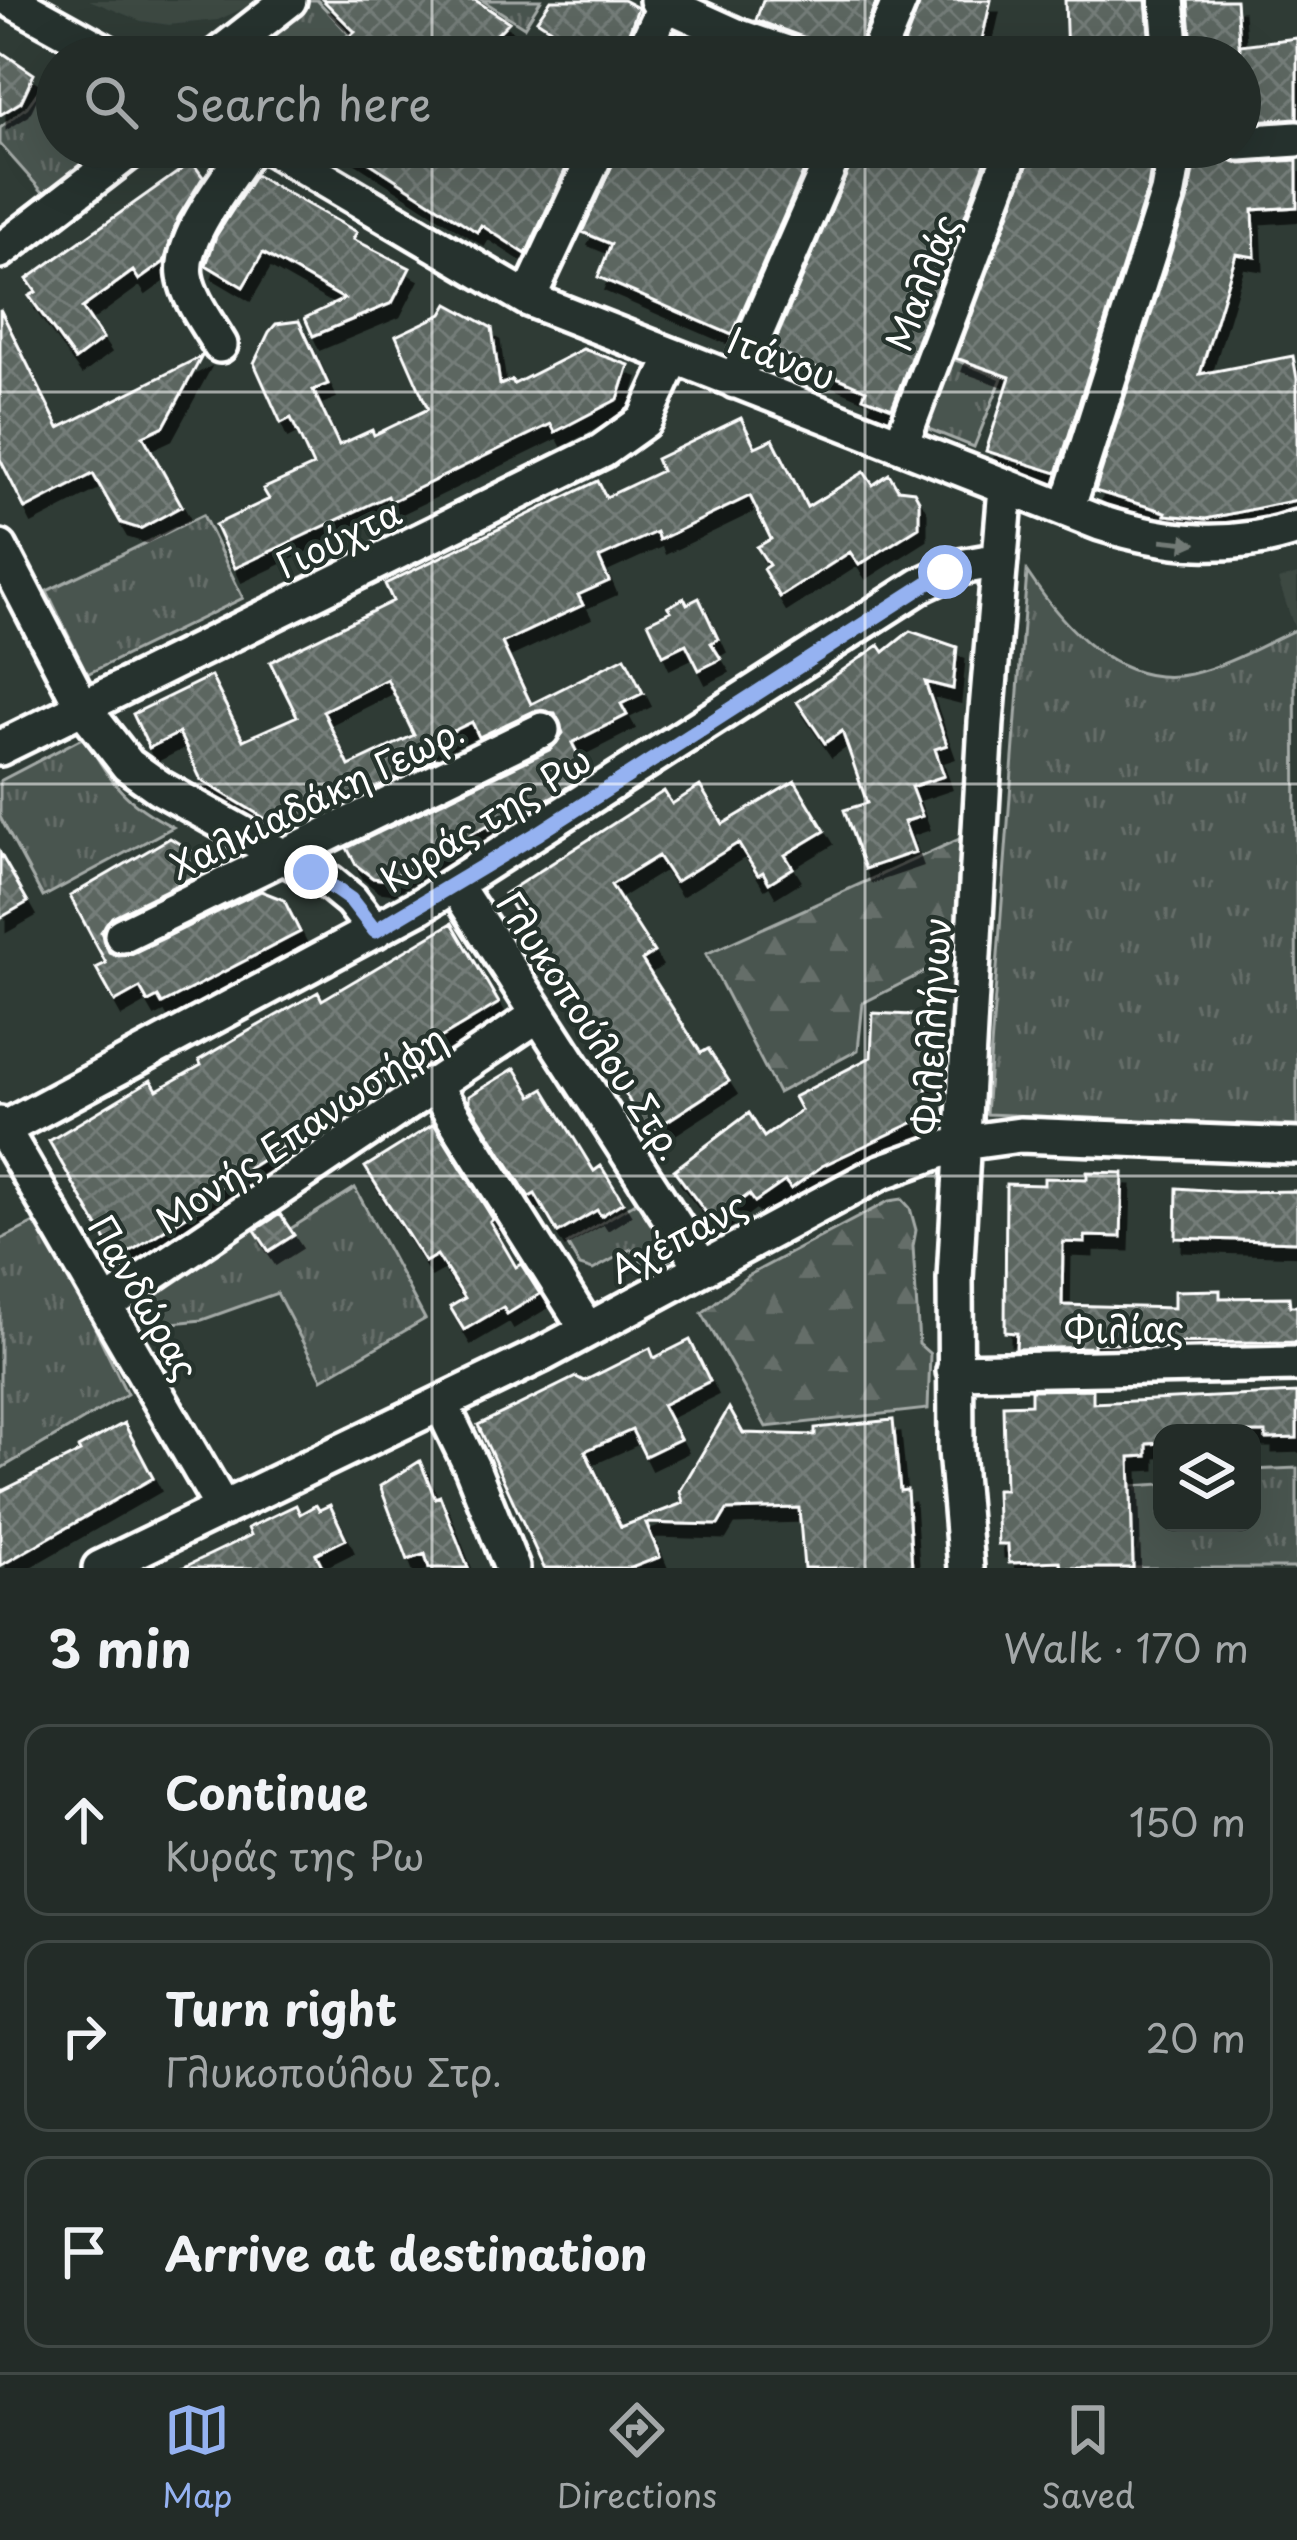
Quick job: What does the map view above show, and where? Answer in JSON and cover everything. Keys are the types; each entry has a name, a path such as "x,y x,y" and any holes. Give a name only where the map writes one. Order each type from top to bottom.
{"street":[{"path":"11,0 76,36"},
{"path":"243,36 289,0"},
{"path":"885,36 901,0"},
{"path":"1167,0 1170,36"},
{"path":"649,36 663,2 746,36"},
{"path":"1261,142 1297,139"},
{"path":"0,251 108,168"},
{"path":"220,345 192,297 185,274 186,252 236,168"},
{"name":"Ιτάνου","path":"306,168 528,298 1006,488 1128,532 1188,544 1255,540 1297,528"},
{"path":"528,298 589,168"},
{"path":"735,381 828,168"},
{"name":"Μαλλάς","path":"901,444 1005,168"},
{"path":"1067,510 1172,168"},
{"name":"Γιούχτα","path":"0,748 602,451 644,421 673,358"},
{"name":"Φιλελλήνων","path":"966,1568 953,1371 986,722 1006,488"},
{"path":"0,548 82,706 109,745 141,775 339,890 375,931"},
{"name":"Κυράς της Ρω","path":"1,1128 455,885 921,585 960,567 1000,560"},
{"name":"Χαλκιαδάκη Γεωρ.","path":"122,934 542,730"},
{"name":"Γλυκοπούλου Στρ.","path":"455,885 702,1267"},
{"name":"Μονής Επανωσήφη","path":"105,1306 538,1015"},
{"path":"433,1084 587,1329"},
{"name":"Πανδώρας","path":"1,1128 223,1509"},
{"name":"Αχέπανς","path":"100,1568 134,1560 223,1509 441,1404 881,1172 962,1143 1020,1135 1297,1146"},
{"name":"Φιλίας","path":"953,1371 1297,1364"},
{"path":"441,1404 512,1568"}],"shaded area":[{"path":"89,0 262,0 218,20 169,25 141,21"},
{"path":"1297,574 1297,636 1278,580"}],"green space":[{"path":"308,0 317,0 349,34 347,36 264,36"},
{"path":"482,0 541,0 524,27"},
{"path":"36,94 36,168 87,168 48,198 0,144 0,128"},
{"path":"953,359 1002,378 974,447 926,428"},
{"path":"203,515 243,598 87,674 47,591"},
{"path":"1027,572 1075,632 1117,663 1140,672 1191,674 1231,661 1295,630 1297,1126 986,1114"},
{"path":"84,737 120,790 173,827 43,897 0,817 0,781"},
{"path":"964,837 956,956 863,1003 858,1050 778,1093 706,954"},
{"path":"355,1188 425,1319 322,1379 277,1293 202,1320 153,1325 138,1300 253,1227 270,1251 293,1236 290,1229"},
{"path":"902,1199 916,1230 919,1344 930,1354 928,1409 766,1427 702,1313 749,1275 889,1201"},
{"path":"639,1200 670,1259 649,1275 631,1249 593,1270 580,1266 567,1244"},
{"path":"42,1219 127,1394 0,1469 0,1240"},
{"path":"1297,1468 1297,1568 1133,1568 1131,1486 1153,1485 1153,1532 1261,1532 1261,1470"}],"building":[{"path":"323,0 475,0 509,22 495,36 351,36 355,32"},
{"path":"551,0 623,0 638,8 628,36 561,36 537,20"},
{"path":"763,0 877,0 863,36 800,36 756,20"},
{"path":"921,0 991,0 983,36 907,36"},
{"path":"1065,0 1146,0 1149,36 1066,36"},
{"path":"1188,0 1236,0 1239,36 1191,36"},
{"path":"1297,38 1297,118 1261,121 1261,42"},
{"path":"0,51 34,74 21,102 0,115"},
{"path":"1297,160 1297,207 1253,210 1255,257 1236,254 1200,374 1293,356 1297,500 1206,519 1165,515 1095,491 1193,168 1261,168 1261,163"},
{"path":"184,168 196,168 203,177 178,218 164,262 139,280 133,271 82,308 103,339 75,360 29,296 36,292 27,279"},
{"path":"378,168 566,168 526,254 481,225 477,232"},
{"path":"611,168 805,168 732,335 598,277 611,244 582,232"},
{"path":"849,168 983,168 892,408 863,397 866,390 772,349"},
{"path":"1026,168 1151,168 1057,473 986,451 1010,377 956,358"},
{"path":"255,175 357,232 353,239 410,268 392,303 313,336 305,318 344,299 263,253 243,287 206,265 216,236"},
{"path":"448,304 492,328 500,385 512,380 514,384 583,349 629,365 618,399 555,432 551,424 390,502 388,496 235,568 215,525 269,499 263,489 313,466 291,418 281,423 254,363 269,332 276,324 299,321 328,384 313,390 339,445 372,430 374,435 428,409 396,336 442,314"},
{"path":"0,309 59,428 202,356 164,426 143,436 182,506 140,529 121,523 93,474 25,509 0,459"},
{"path":"741,418 755,447 773,439 807,507 864,472 873,485 889,474 898,489 914,491 919,500 919,527 859,565 850,552 780,597 763,569 769,565 757,547 771,539 750,496 659,540 656,532 599,558 609,581 578,595 583,605 502,643 531,704 625,657 643,693 621,704 627,715 572,743 588,774 387,880 373,878 356,865 347,848 551,749 563,733 555,713 534,711 479,737 472,722 428,743 435,759 286,831 201,780 179,733 149,748 133,714 211,676 243,740 297,716 270,662 393,601 385,584 598,481 606,497 661,471 656,459","holes":["387,679 414,735 349,766 323,711"]},
{"path":"684,598 687,604 699,598 718,639 711,643 721,659 699,670 686,644 663,655 648,622 671,611 668,607"},
{"path":"910,631 957,647 953,689 925,682 947,745 935,749 944,776 911,787 922,816 904,822 915,852 865,869 844,810 867,803 842,731 825,743 797,702 879,645 884,652"},
{"path":"795,781 825,831 785,855 793,868 769,883 763,872 758,875 738,843 675,882 658,856 611,885 654,952 642,960 701,1053 708,1049 729,1081 647,1134 588,1024 504,894 664,791 672,804 700,786 723,824"},
{"path":"170,838 215,866 112,917 101,932 109,952 131,954 261,891 284,900 300,932 162,1004 158,997 148,1002 140,988 115,1002 96,968 106,963 70,896"},
{"path":"0,853 28,902 0,918"},
{"path":"452,923 499,1003 432,1043 436,1049 196,1202 199,1208 117,1260 49,1141 151,1080 157,1090 254,1028 318,992 322,1000"},
{"path":"873,1013 930,1016 925,1117 822,1166 791,1189 785,1181 755,1202 749,1194 713,1222 674,1170 749,1113 764,1137 801,1110 794,1097 871,1057"},
{"path":"515,1068 532,1096 544,1089 594,1171 601,1166 623,1202 601,1216 597,1210 558,1233 535,1194 529,1197 469,1102 469,1096"},
{"path":"434,1124 493,1219 490,1222 516,1267 521,1264 540,1294 507,1314 503,1307 464,1330 450,1307 465,1298 437,1255 425,1262 365,1167"},
{"path":"1087,1172 1123,1173 1121,1237 1085,1236 1085,1243 1063,1242 1062,1305 1174,1308 1174,1291 1220,1290 1220,1298 1289,1297 1290,1306 1297,1306 1297,1342 1094,1343 1094,1347 1016,1349 1017,1333 1005,1332 1006,1184 1044,1185 1044,1178 1087,1179"},
{"path":"1177,1188 1297,1191 1297,1242 1176,1238"},
{"path":"280,1214 294,1235 269,1251 255,1230"},
{"path":"690,1340 710,1381 662,1405 680,1439 645,1456 632,1430 585,1451 621,1527 683,1503 680,1491 729,1408 743,1433 815,1435 815,1428 893,1420 900,1491 907,1490 912,1568 804,1568 799,1508 727,1510 718,1525 646,1523 660,1557 631,1568 544,1568 478,1425 576,1377 584,1381 650,1348 654,1358"},
{"path":"1093,1389 1093,1403 1297,1393 1297,1438 1266,1439 1261,1424 1153,1424 1153,1444 1147,1444 1147,1456 1130,1457 1133,1568 1061,1568 1060,1561 1009,1563 1008,1544 998,1544 996,1490 1005,1490 1003,1405 1031,1404 1031,1390"},
{"path":"124,1423 153,1478 0,1566 0,1492 80,1452 78,1448"},
{"path":"420,1461 435,1498 440,1496 468,1568 429,1568 425,1554 408,1560 380,1486"},
{"path":"296,1505 300,1514 316,1505 319,1510 330,1505 346,1539 316,1554 323,1568 182,1568 251,1535 248,1528"}],"route":[{"path":"311,872 351,900 375,931 539,833 945,572"}]}
